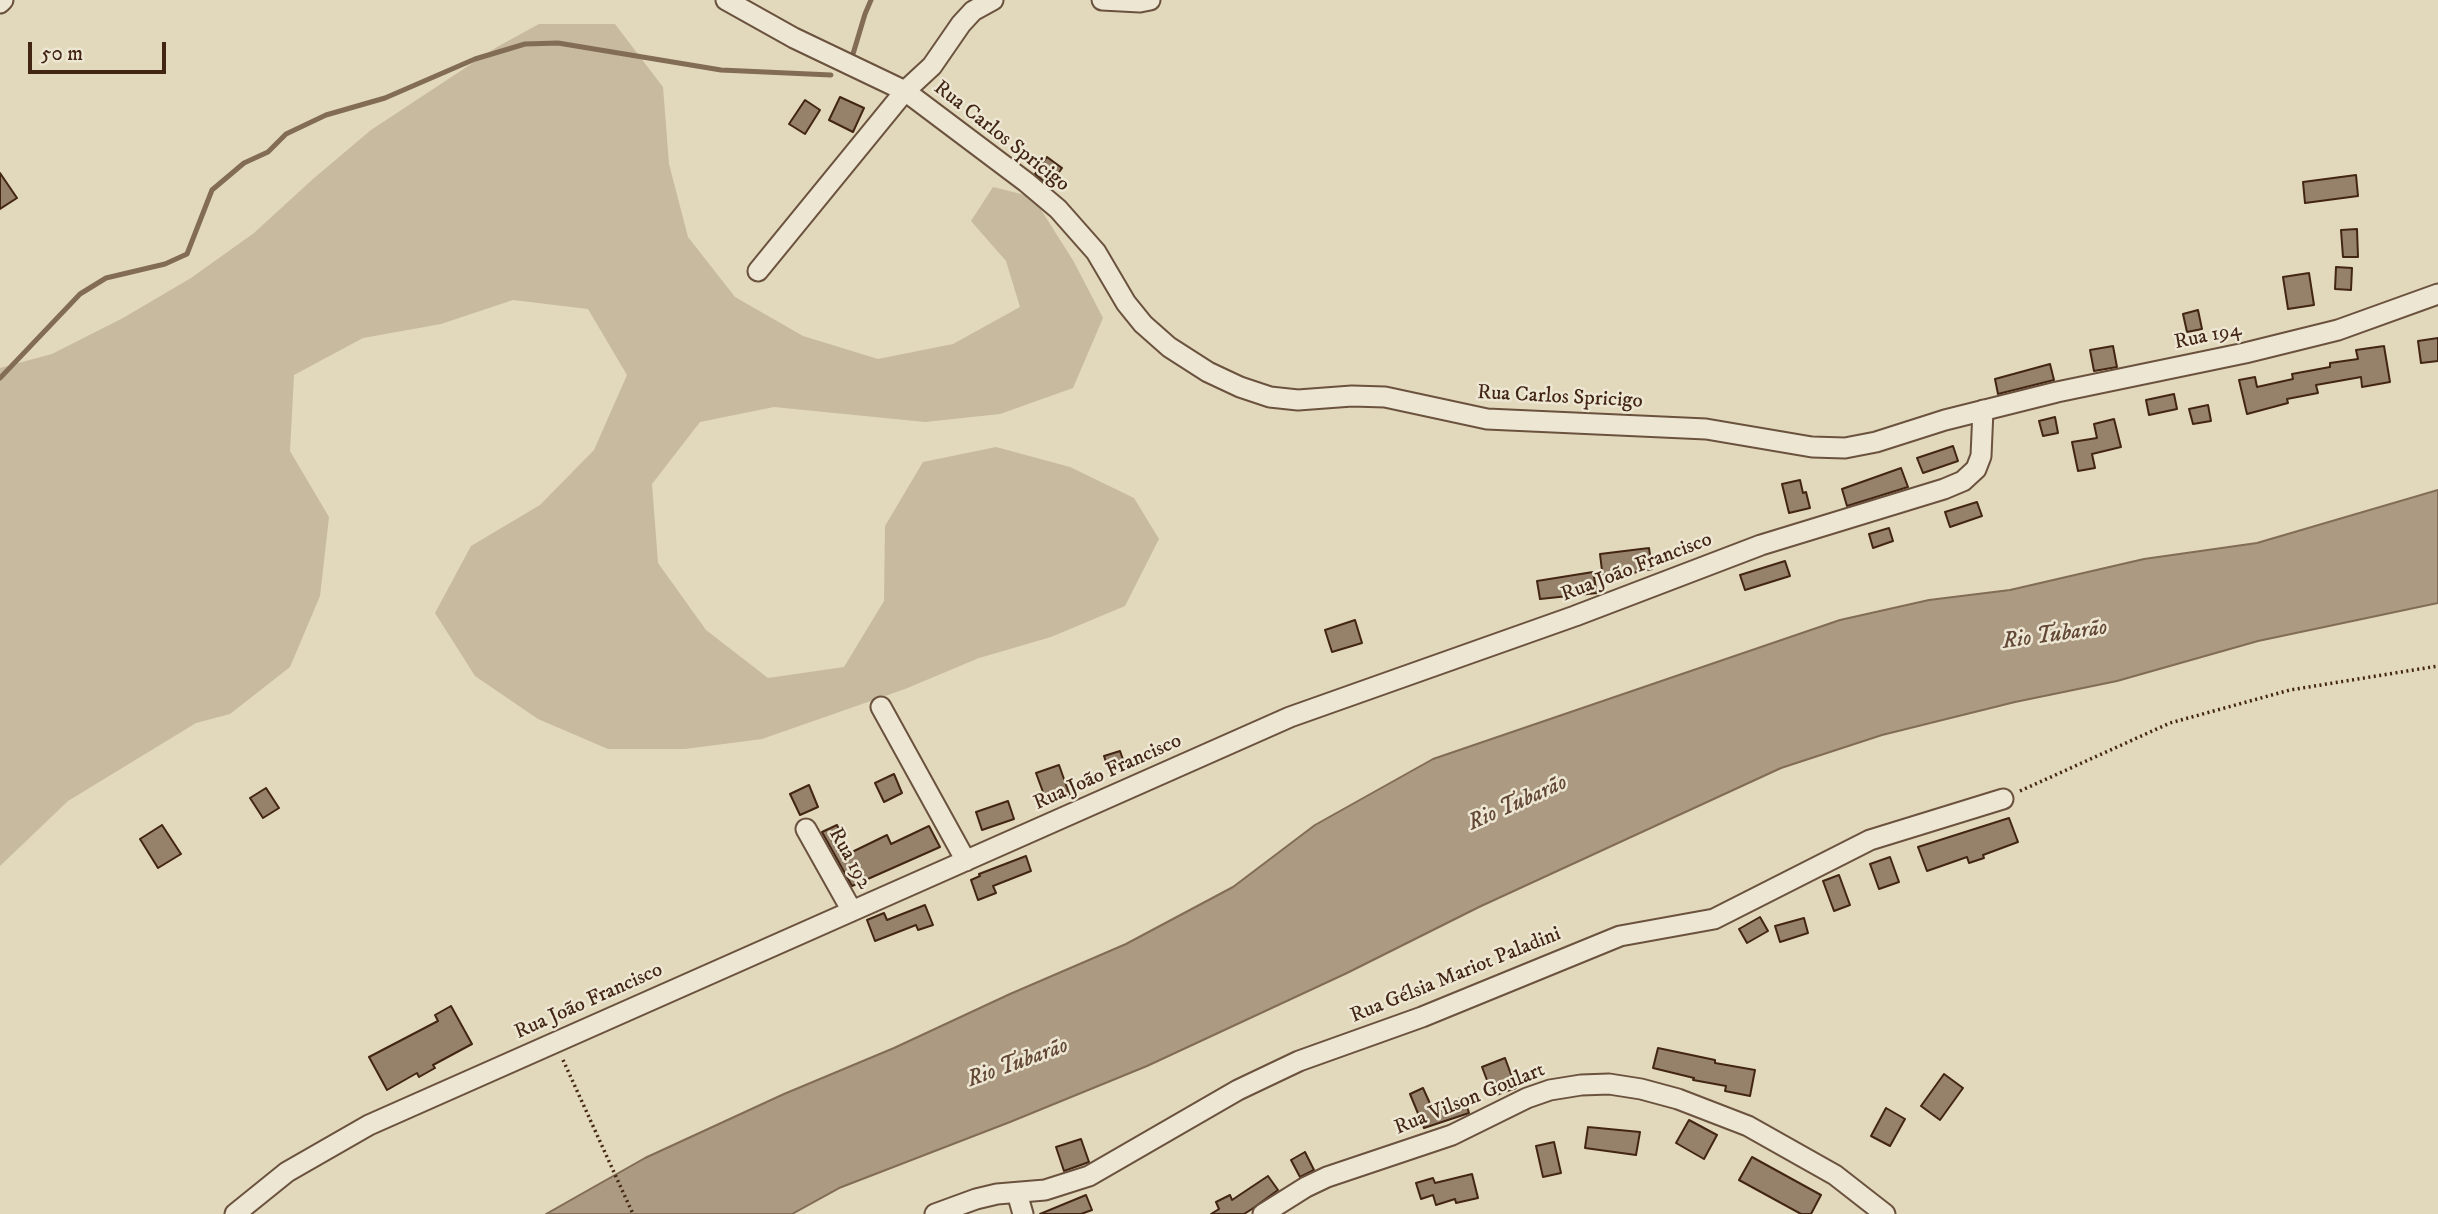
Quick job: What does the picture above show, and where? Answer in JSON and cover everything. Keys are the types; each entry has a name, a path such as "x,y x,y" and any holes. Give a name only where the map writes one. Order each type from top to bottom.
{"street":[{"name":"Rua Carlos Spricigo","path":"726,0 794,38 905,91 1058,209 1096,253 1126,303 1143,324 1169,346 1208,372 1270,397 1298,400 1352,396 1385,397 1487,419 1695,428 1812,447 1845,448 1876,442 1983,410"},
{"path":"758,271 905,91 932,66 973,11 993,0"},
{"path":"1102,0 1150,0"},
{"name":"Rua 194","path":"1983,410 2338,331 2438,295"},
{"name":"Rua João Francisco","path":"235,1214 286,1172 341,1139 555,1041 1290,717 1575,616 1761,545 1963,481 1976,470 1981,456 1983,410"},
{"path":"881,707 966,861"},
{"name":"Rua Gélsia Mariot Paladini","path":"935,1214 997,1194 1062,1187 1089,1176 1238,1090 1299,1061 1422,1017 1619,936 1714,919 1870,840 2003,799"},
{"name":"Rua 192","path":"806,829 852,911"},
{"name":"Rua Vilson Goulart","path":"1263,1214 1327,1177 1452,1135 1527,1098 1570,1086 1609,1084 1678,1099 1748,1126 1835,1175 1885,1214"},
{"path":"1017,1193 1023,1214"}],"path":[{"path":"2003,799 2170,723 2290,690 2438,666"},
{"path":"555,1041 633,1214"}],"shaded area":[{"path":"539,24 615,24 663,87 669,164 688,237 735,297 803,336 878,359 953,344 1020,307 1006,261 971,221 993,187 1033,197 1074,262 1103,318 1073,388 1000,414 925,422 774,407 700,422 652,484 658,563 706,630 768,678 844,667 884,601 885,526 923,462 996,447 1070,467 1134,498 1159,539 1125,606 1051,637 979,658 905,689 762,739 685,749 608,749 538,719 475,676 435,613 471,546 540,505 594,450 627,375 588,309 513,300 441,324 363,338 294,375 290,451 329,517 320,596 290,667 230,714 196,723 68,801 0,866 0,368 52,354 123,318 191,278 254,233 371,130 497,47"}],"water":[{"name":"Rio Tubarão","path":"2438,490 2438,603 2258,641 2117,681 2015,702 1882,735 1781,768 1479,907 1347,973 1147,1066 839,1188 792,1214 546,1214 645,1158 1126,944 1233,887 1315,825 1433,759 1840,620 1929,600 2010,590 2144,559 2257,543"}],"building":[{"path":"840,97 864,108 853,132 829,120"},
{"path":"805,100 820,110 805,134 789,124"},
{"path":"1047,157 1062,168 1049,186 1035,174"},
{"path":"0,173 17,198 0,209"},
{"path":"2356,175 2358,196 2305,203 2303,182"},
{"path":"2357,229 2358,257 2343,257 2341,230"},
{"path":"2336,267 2352,268 2351,290 2335,289"},
{"path":"2309,273 2314,305 2288,309 2283,277"},
{"path":"2198,310 2202,329 2187,332 2183,314"},
{"path":"2438,338 2438,361 2421,363 2418,341"},
{"path":"2113,346 2117,367 2094,371 2090,350"},
{"path":"2384,346 2390,382 2362,387 2361,377 2316,385 2318,393 2287,399 2288,403 2247,414 2239,380 2255,377 2257,387 2293,379 2292,374 2330,367 2330,363 2358,359 2356,350"},
{"path":"2050,364 2054,380 1998,394 1995,379"},
{"path":"2174,394 2177,409 2149,415 2146,400"},
{"path":"2208,405 2211,421 2193,424 2189,409"},
{"path":"2055,417 2058,433 2043,436 2039,421"},
{"path":"2114,419 2121,447 2092,454 2095,468 2078,471 2072,442 2097,438 2094,424"},
{"path":"1953,446 1958,461 1923,473 1917,458"},
{"path":"1901,468 1908,487 1847,506 1842,489"},
{"path":"1800,480 1810,508 1789,513 1782,484"},
{"path":"1977,502 1982,516 1950,527 1945,512"},
{"path":"1889,528 1893,541 1873,548 1869,534"},
{"path":"1649,548 1652,569 1603,579 1600,554"},
{"path":"1785,561 1790,576 1745,590 1740,575"},
{"path":"1593,572 1597,593 1540,599 1537,581"},
{"path":"1355,620 1362,643 1332,652 1325,630"},
{"path":"1120,751 1126,768 1110,774 1104,756"},
{"path":"1059,765 1070,796 1047,803 1036,773"},
{"path":"894,774 902,793 884,802 875,783"},
{"path":"809,785 818,807 800,815 790,794"},
{"path":"266,788 279,808 263,818 250,798"},
{"path":"1008,801 1014,819 982,830 976,812"},
{"path":"2009,818 2018,842 1969,863 1967,857 1927,871 1918,847"},
{"path":"162,825 181,854 158,868 140,839"},
{"path":"837,825 850,853 887,835 891,844 929,826 940,847 852,886 822,832"},
{"path":"1026,856 1031,871 993,886 996,893 978,900 971,880 980,876 979,874"},
{"path":"1890,857 1899,882 1879,889 1870,864"},
{"path":"1839,875 1850,905 1834,911 1823,881"},
{"path":"925,905 933,925 918,930 916,925 875,941 867,920 884,913 887,920"},
{"path":"1760,917 1768,931 1747,943 1739,929"},
{"path":"1804,918 1808,933 1780,942 1775,926"},
{"path":"451,1006 472,1044 433,1065 435,1068 419,1077 417,1073 387,1090 369,1057 438,1021 435,1015"},
{"path":"1658,1048 1755,1070 1750,1096 1725,1091 1726,1086 1653,1068"},
{"path":"1505,1058 1516,1088 1493,1096 1482,1067"},
{"path":"1944,1074 1963,1088 1940,1120 1921,1106"},
{"path":"1423,1088 1432,1108 1464,1097 1469,1113 1424,1128 1410,1094"},
{"path":"1886,1108 1905,1119 1890,1146 1871,1136"},
{"path":"1689,1120 1717,1135 1704,1159 1676,1143"},
{"path":"1588,1127 1640,1132 1636,1155 1585,1148"},
{"path":"1081,1139 1089,1162 1064,1171 1056,1147"},
{"path":"1554,1142 1561,1173 1543,1177 1536,1146"},
{"path":"1305,1152 1314,1170 1300,1177 1291,1160"},
{"path":"1752,1157 1821,1195 1811,1214 1801,1214 1739,1180"},
{"path":"1472,1174 1478,1198 1456,1203 1455,1199 1436,1205 1433,1195 1421,1199 1416,1183 1433,1178 1435,1183"},
{"path":"1268,1176 1278,1190 1252,1209 1244,1214 1211,1214 1219,1209 1216,1202 1230,1195 1232,1200"},
{"path":"1086,1195 1092,1210 1081,1214 1040,1214"}],"waterway":[{"path":"853,54 871,0"},
{"path":"0,378 80,294 106,278 165,264 187,254 212,190 244,163 268,152 286,134 326,115 385,98 475,59 525,44 558,43 721,70 831,75"}]}
